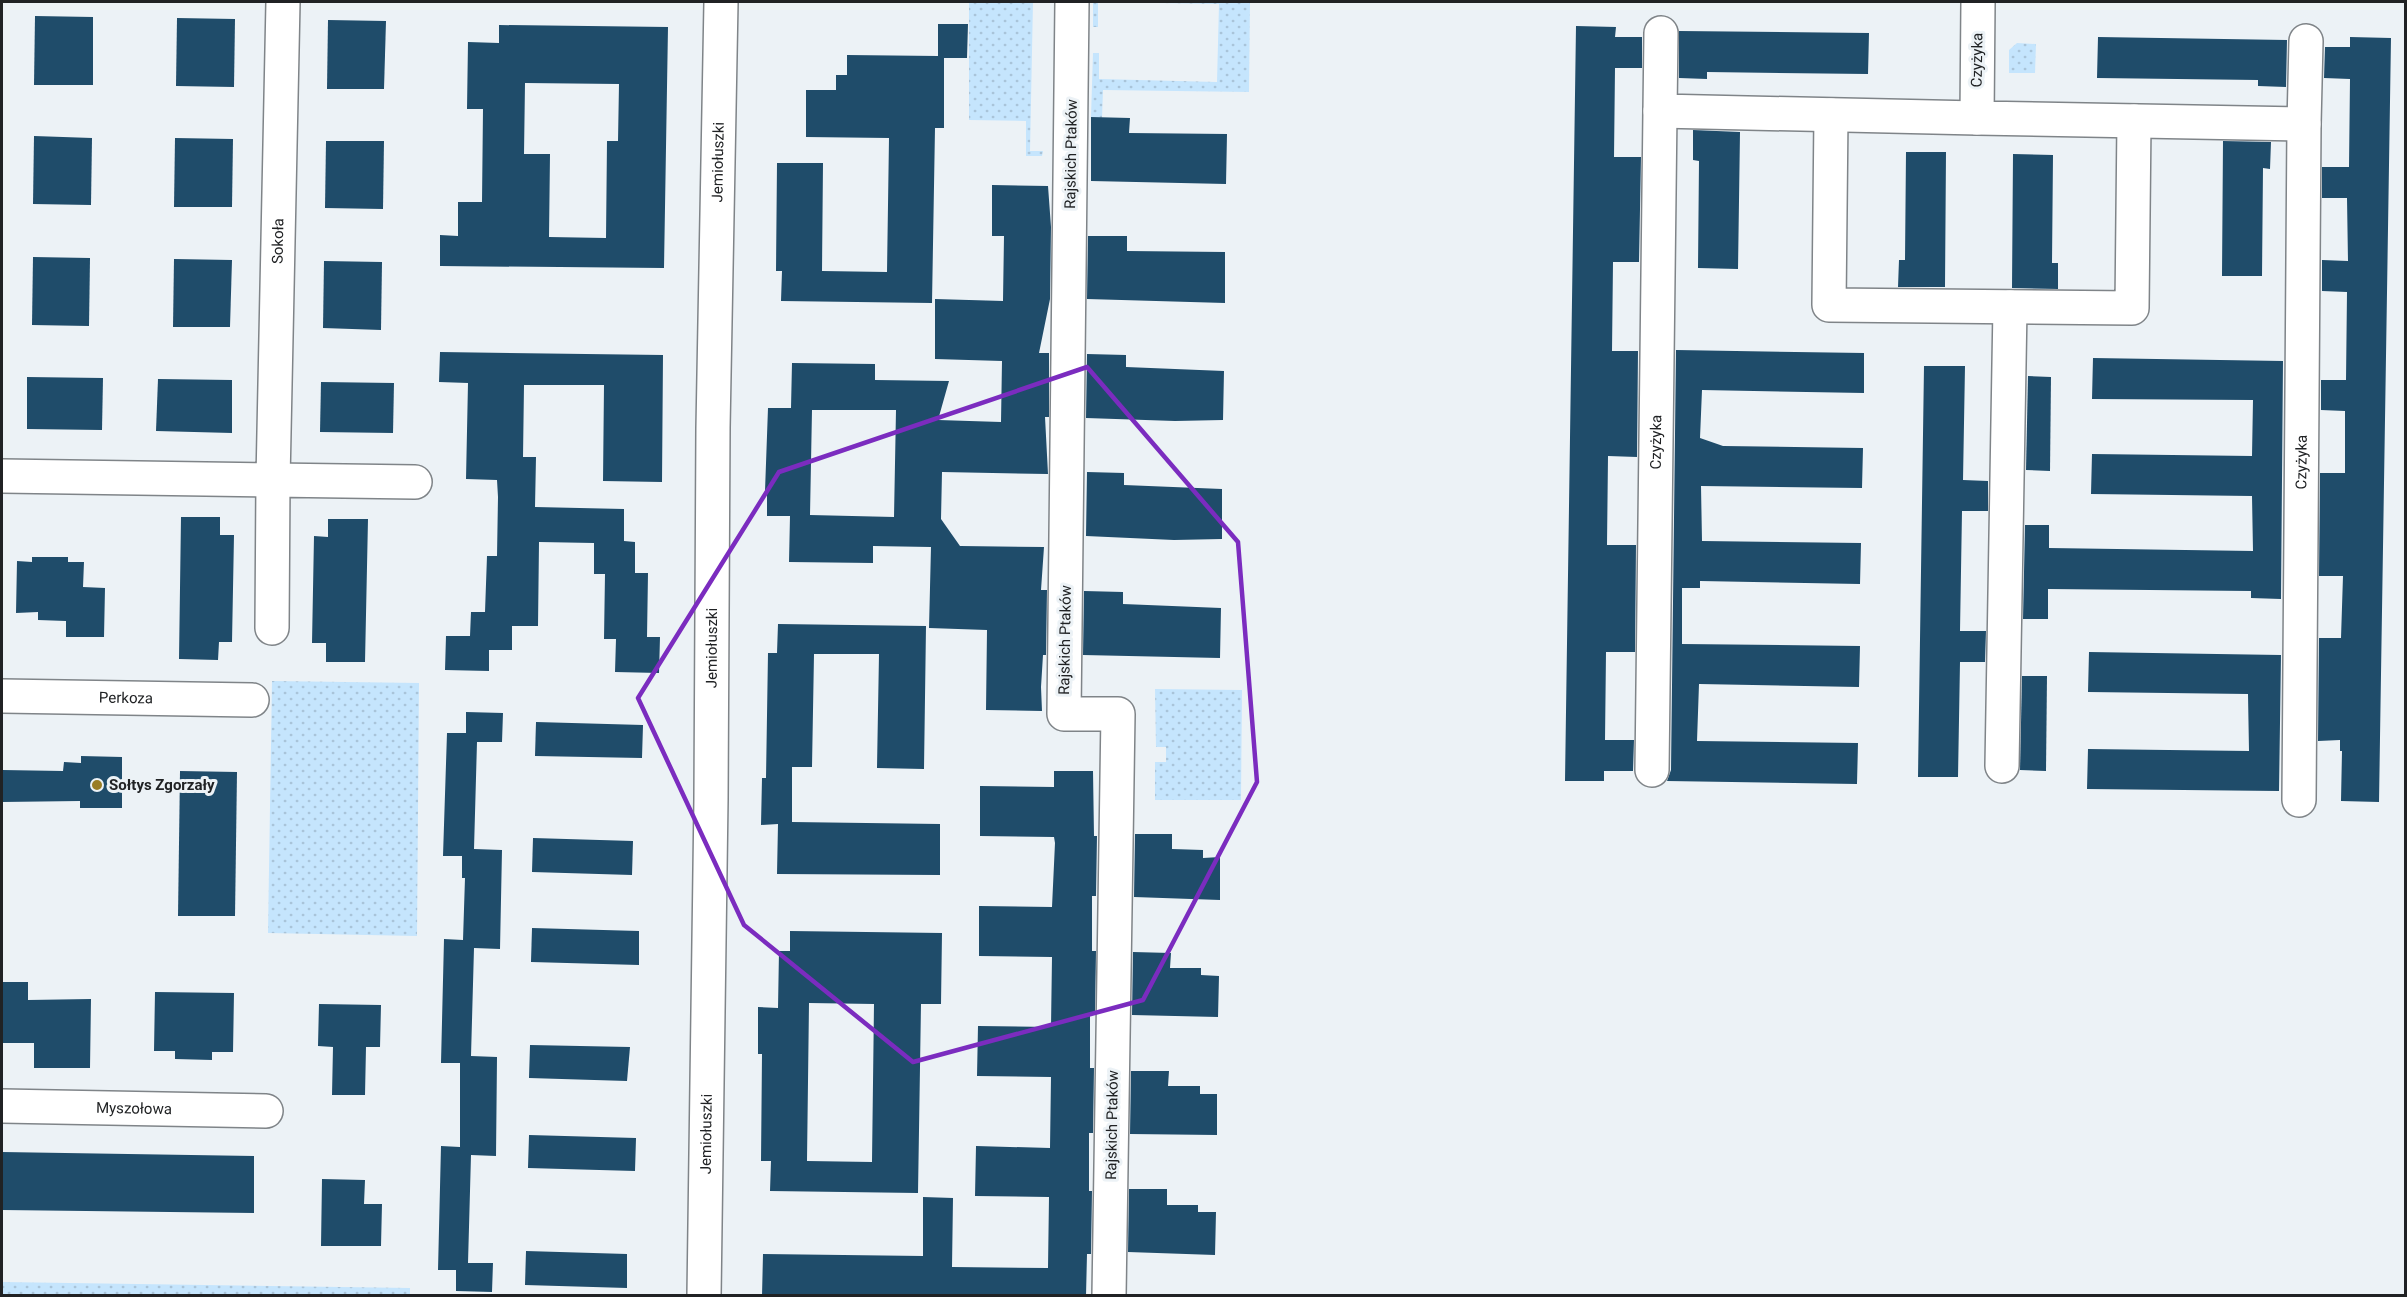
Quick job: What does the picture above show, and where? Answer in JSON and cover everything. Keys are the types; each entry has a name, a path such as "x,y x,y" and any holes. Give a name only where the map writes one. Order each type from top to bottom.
{"street":[{"name":"Sokoła","path":"272,628 283,2"},
{"name":"Jemiołuszki","path":"704,1296 711,799 713,428 721,2"},
{"name":"Rajskich Ptaków","path":"1072,2 1064,714 1118,714 1109,1296"},
{"name":"Czyżyka","path":"1977,118 1978,2"},
{"name":"Czyżyka","path":"1652,770 1661,33"},
{"name":"Czyżyka","path":"2299,800 2306,41"},
{"path":"1660,111 2304,124"},
{"path":"1831,115 1829,305 2132,308 2134,121"},
{"path":"2002,766 2010,307"},
{"path":"2,476 416,482"},
{"name":"Perkoza","path":"2,696 252,700"},
{"name":"Myszołowa","path":"2,1106 266,1111"}],"highlighted area":[{"path":"1087,367 1238,542 1257,782 1143,1000 913,1062 744,925 638,698 779,472"}],"shaded area":[{"path":"969,2 1033,2 1030,151 1043,151 1042,156 1026,156 1026,121 969,120"},
{"path":"1093,2 1098,2 1098,27 1093,27"},
{"path":"1098,2 1250,2 1249,92 1103,90 1102,118 1091,117 1093,53 1099,53 1099,79 1217,82 1219,4"},
{"path":"2017,43 2036,44 2035,73 2009,73 2009,50"},
{"path":"272,681 419,683 417,936 268,933"},
{"path":"1155,689 1242,690 1241,800 1155,800 1155,762 1166,762 1166,747 1156,747"},
{"path":"2,1282 410,1288 410,1295 2,1296"}],"building":[{"path":"35,16 93,17 93,85 34,85"},
{"path":"177,18 235,19 234,87 176,86"},
{"path":"328,20 386,21 384,89 327,89"},
{"path":"938,24 968,24 967,58 944,58 944,128 935,128 932,303 781,301 782,271 776,271 777,163 823,163 822,271 887,272 889,138 806,137 806,90 836,90 836,75 847,75 847,55 938,56"},
{"path":"499,25 668,27 664,268 440,266 440,235 458,236 458,202 482,202 483,109 467,109 468,42 499,43","holes":["525,83 619,84 618,141 607,141 606,238 549,237 550,154 524,154"]},
{"path":"1576,26 1616,27 1615,37 1642,37 1642,68 1615,68 1614,157 1641,157 1639,262 1613,262 1612,351 1638,351 1637,457 1608,456 1607,545 1636,545 1635,652 1606,652 1605,740 1634,740 1633,771 1604,771 1604,781 1565,781"},
{"path":"1679,31 1869,33 1868,74 1707,72 1707,79 1679,78"},
{"path":"2098,37 2287,40 2286,87 2258,86 2258,80 2097,78"},
{"path":"2350,37 2391,38 2379,802 2341,801 2342,751 2340,751 2340,740 2318,741 2319,638 2341,638 2343,576 2319,576 2320,473 2345,473 2345,411 2321,410 2321,380 2346,380 2347,292 2322,291 2322,260 2348,261 2347,198 2322,198 2322,167 2349,167 2350,79 2324,78 2325,47 2350,47"},
{"path":"1091,117 1130,118 1129,133 1227,134 1226,184 1091,181"},
{"path":"1693,130 1740,132 1738,269 1698,268 1699,161 1693,160"},
{"path":"34,136 92,138 91,205 33,204"},
{"path":"175,138 233,139 232,207 174,207"},
{"path":"326,141 384,141 383,209 325,208"},
{"path":"2223,141 2271,142 2270,169 2263,168 2262,276 2222,276"},
{"path":"1906,152 1946,152 1945,287 1898,287 1899,260 1905,260"},
{"path":"2013,154 2053,155 2052,263 2058,263 2058,289 2012,288"},
{"path":"992,185 1048,186 1051,227 1050,299 1039,353 1049,353 1049,417 1045,417 1048,474 942,472 941,519 960,546 1044,547 1041,590 1047,590 1046,655 1043,655 1041,687 1042,711 986,710 987,630 929,628 931,547 873,546 873,563 789,562 790,516 767,516 767,491 765,491 768,408 791,408 792,363 875,364 875,380 949,381 938,420 1001,422 1002,361 935,359 935,299 1003,301 1004,236 992,236","holes":["812,410 896,410 894,517 810,515"]},
{"path":"1088,236 1127,236 1127,251 1225,252 1225,303 1087,299"},
{"path":"33,257 90,258 89,326 32,325"},
{"path":"174,259 232,260 230,327 173,327"},
{"path":"324,261 382,262 381,330 323,328"},
{"path":"1676,350 1864,353 1864,393 1702,390 1700,438 1723,446 1863,448 1862,488 1701,486 1702,541 1861,543 1860,584 1700,581 1700,588 1682,588 1682,644 1860,646 1859,687 1699,684 1697,741 1858,743 1857,784 1667,781 1671,770"},
{"path":"440,352 663,355 662,482 603,481 604,385 524,385 523,457 536,457 535,507 624,509 624,541 635,542 635,573 648,573 647,637 660,637 659,673 615,672 616,639 604,639 605,574 594,574 594,543 539,542 538,626 512,626 512,650 489,650 489,671 445,670 446,636 470,636 471,612 485,612 487,556 497,556 498,497 497,480 466,479 468,383 439,382"},
{"path":"1087,354 1126,355 1126,367 1224,371 1223,420 1086,418"},
{"path":"2093,358 2283,361 2281,599 2251,598 2251,591 2048,589 2048,619 2023,619 2025,525 2049,525 2049,548 2253,551 2252,496 2091,494 2092,454 2252,456 2253,400 2092,399"},
{"path":"1924,366 1965,366 1963,480 1988,481 1988,511 1962,511 1960,631 1986,631 1985,662 1960,662 1958,777 1918,777"},
{"path":"2028,376 2051,377 2050,471 2026,470"},
{"path":"27,377 103,378 102,430 27,429"},
{"path":"158,379 232,380 232,433 156,431"},
{"path":"321,382 394,383 393,433 320,432"},
{"path":"1087,472 1124,473 1124,485 1222,489 1222,539 1174,540 1086,536"},
{"path":"181,517 220,517 220,535 234,535 232,642 219,642 218,660 179,659"},
{"path":"328,519 368,519 365,662 326,662 326,643 312,643 314,536 328,537"},
{"path":"32,557 68,557 68,562 84,562 83,587 105,588 104,637 66,637 66,621 38,620 38,612 16,613 17,561 32,562"},
{"path":"1084,591 1123,592 1123,604 1221,608 1220,658 1083,655"},
{"path":"778,624 926,626 924,769 877,768 879,654 814,654 812,767 792,767 792,822 940,824 940,875 777,874 778,824 761,825 762,778 766,778 768,653 777,653"},
{"path":"2089,652 2281,655 2279,791 2087,789 2088,749 2249,751 2248,694 2088,692"},
{"path":"2022,676 2047,676 2046,771 2020,770"},
{"path":"466,712 503,713 502,742 477,742 474,849 502,850 500,949 474,948 471,1056 497,1057 496,1156 471,1155 468,1263 493,1263 492,1292 456,1291 456,1270 438,1270 441,1146 460,1147 460,1063 441,1063 444,939 463,940 465,878 462,878 462,856 443,856 447,733 466,733"},
{"path":"536,722 643,725 642,758 535,756"},
{"path":"81,756 122,757 122,808 80,808 80,801 2,802 2,770 63,771 64,762 81,763"},
{"path":"180,771 237,772 235,916 178,916"},
{"path":"1054,771 1093,771 1094,836 1097,836 1096,896 1092,896 1092,951 1096,951 1095,1015 1090,1015 1090,1068 1094,1068 1093,1133 1089,1133 1089,1191 1092,1191 1091,1254 1087,1254 1086,1296 762,1296 763,1254 923,1256 923,1197 953,1198 952,1267 1048,1268 1049,1197 975,1196 976,1146 1050,1148 1051,1077 977,1076 978,1026 1051,1027 1052,957 979,956 979,906 1052,907 1055,843 1054,837 980,836 980,786 1054,787"},
{"path":"1135,834 1172,834 1172,849 1203,850 1203,858 1220,857 1220,900 1134,897"},
{"path":"533,838 633,841 632,875 532,872"},
{"path":"532,928 639,931 639,965 531,962"},
{"path":"790,931 942,933 941,1004 921,1004 918,1193 770,1191 771,1161 761,1161 762,1054 758,1054 758,1007 778,1008 779,951 790,951","holes":["809,1003 874,1004 872,1162 807,1161"]},
{"path":"1133,952 1171,953 1170,968 1201,968 1201,975 1219,976 1218,1017 1132,1015"},
{"path":"2,982 28,982 28,1000 91,999 90,1068 34,1068 34,1043 2,1043"},
{"path":"155,992 234,993 233,1052 212,1052 212,1060 175,1059 175,1051 154,1051"},
{"path":"319,1004 381,1005 380,1047 366,1047 365,1095 332,1095 333,1047 318,1046"},
{"path":"530,1045 630,1047 627,1081 529,1078"},
{"path":"1131,1071 1169,1071 1168,1086 1200,1086 1200,1094 1217,1094 1217,1135 1130,1134"},
{"path":"529,1135 636,1138 635,1171 528,1168"},
{"path":"2,1152 254,1156 254,1213 2,1210"},
{"path":"322,1179 365,1180 364,1204 382,1204 381,1246 321,1246"},
{"path":"1129,1189 1167,1189 1167,1205 1198,1205 1198,1212 1216,1212 1215,1255 1128,1252"},
{"path":"526,1251 627,1254 627,1288 525,1285"}],"place":[{"name":"Sołtys Zgorzały","path":"97,785"}]}
